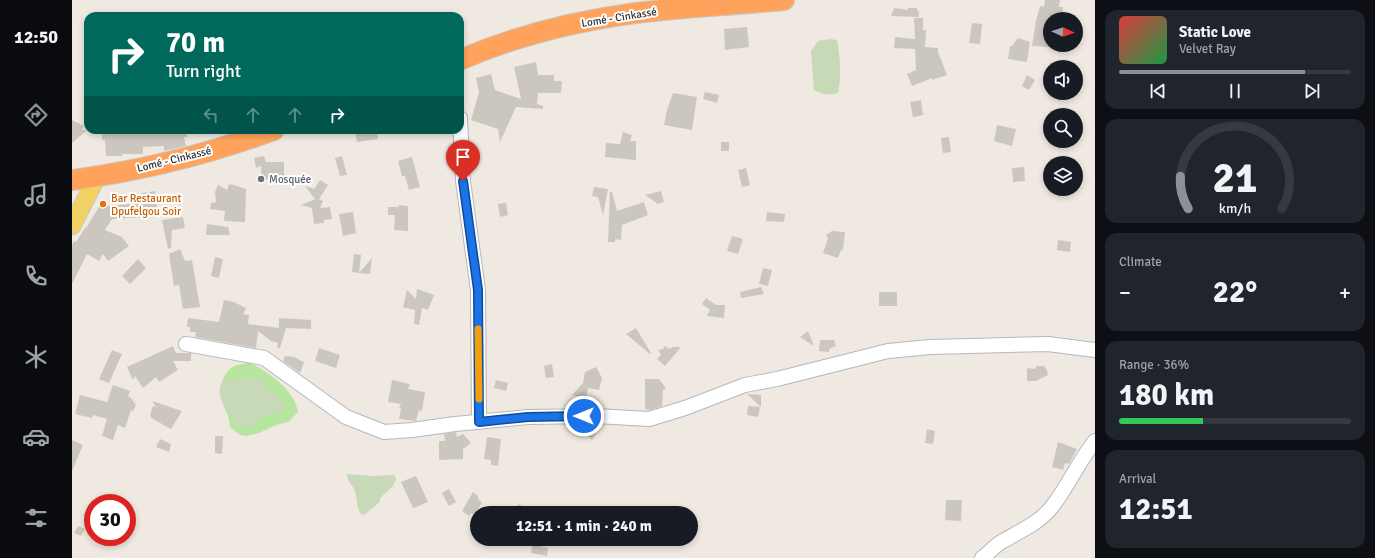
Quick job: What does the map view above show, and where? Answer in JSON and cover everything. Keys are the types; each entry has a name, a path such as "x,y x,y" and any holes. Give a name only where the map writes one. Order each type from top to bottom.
{"highway":[{"name":"Lomé - Cinkassé","path":"464,58 491,47 593,20 635,13 784,0"},
{"name":"Lomé - Cinkassé","path":"72,180 97,177 159,164 261,134"}],"main road":[{"path":"72,226 97,177"}],"street":[{"path":"461,134 463,181 478,290 479,422"},
{"path":"186,344 264,358 346,418 384,432 528,417 607,416 649,419 685,408 745,385 777,379 888,352 930,347 1048,344 1095,350"},
{"path":"982,558 1002,542 1037,521 1050,509 1068,485 1086,452 1095,441"}],"green space":[{"path":"830,39 837,40 840,60 840,80 838,93 826,94 814,90 811,51 818,41"},
{"path":"250,363 269,374 286,389 295,401 298,412 288,422 276,425 259,433 246,436 240,435 230,427 229,418 221,398 220,390 223,379 231,368 237,365"},
{"path":"253,378 264,380 271,393 278,395 285,405 284,412 262,416 251,426 242,428 233,422 220,395 221,387 223,383 229,380"},
{"path":"347,474 373,476 394,475 396,479 393,486 381,497 380,501 364,515 359,511 355,492 348,480"}],"building":[{"path":"1045,0 1060,0 1059,7 1063,7 1063,12 1043,12 1043,47 1032,46 1040,6 1044,7"},
{"path":"894,8 908,10 908,8 917,8 917,11 919,11 919,17 891,16"},
{"path":"914,18 923,18 923,30 926,30 925,47 938,48 938,52 947,75 932,80 932,78 912,86 907,74 916,70 915,49 894,48 895,37 915,39"},
{"path":"972,23 982,24 980,44 969,43"},
{"path":"747,27 749,47 725,50 724,29"},
{"path":"1018,38 1030,42 1027,62 1008,59 1010,46 1012,46"},
{"path":"536,62 538,75 554,75 554,81 562,81 561,93 538,93 537,104 543,106 543,109 516,107 500,142 498,129 471,120 479,92 476,78 491,74 495,90 521,99 514,67"},
{"path":"1027,75 1035,80 1029,90 1022,86"},
{"path":"705,92 719,95 717,103 703,99"},
{"path":"673,93 697,97 692,130 664,125"},
{"path":"921,100 923,115 913,117 910,102"},
{"path":"72,120 84,126 82,130 84,130 84,133 72,143"},
{"path":"997,125 1016,129 1012,146 994,141"},
{"path":"623,132 632,135 630,141 636,141 636,160 605,157 606,143 620,144"},
{"path":"102,134 187,134 187,137 184,137 186,146 164,151 164,146 143,147 143,154 122,154 122,156 106,156 105,140 102,140"},
{"path":"356,134 377,134 378,139 357,142"},
{"path":"949,137 951,152 943,153 941,138"},
{"path":"721,142 729,142 729,151 721,151"},
{"path":"264,156 266,162 284,162 284,180 262,180 261,166 256,168 254,158"},
{"path":"342,156 347,175 340,176 335,158"},
{"path":"412,157 420,187 409,190 405,176 402,176 398,161"},
{"path":"1024,167 1025,181 1013,182 1012,168"},
{"path":"746,168 750,185 742,187 738,170"},
{"path":"320,180 328,185 319,199 323,201 320,208 330,207 332,219 324,220 324,223 314,224 312,208 301,205 315,199 305,186 314,189"},
{"path":"229,184 246,189 245,222 224,221 225,211 210,209 211,203 216,202 215,192 218,185 227,190"},
{"path":"594,187 608,189 603,215 598,197 592,196"},
{"path":"155,191 158,216 112,219 105,230 122,237 129,246 108,261 103,254 99,261 87,254 72,284 72,246 74,241 76,242 86,228 102,202 118,211 117,205 142,203 142,193"},
{"path":"661,191 664,202 658,204 645,195"},
{"path":"610,192 612,192 617,211 644,202 648,215 622,225 621,240 615,239 615,242 608,242"},
{"path":"506,203 508,215 500,217 498,204"},
{"path":"399,205 408,206 408,231 394,230 395,215 388,215 388,207 399,207"},
{"path":"353,212 356,233 343,236 339,214"},
{"path":"767,212 785,214 784,222 766,221"},
{"path":"183,217 185,228 172,230 171,248 168,249 162,220"},
{"path":"207,224 228,227 230,235 206,235"},
{"path":"832,231 845,232 843,250 841,250 838,258 823,253 828,238 826,235"},
{"path":"732,236 743,239 738,254 727,251"},
{"path":"1058,240 1071,242 1070,252 1057,250"},
{"path":"180,249 185,261 192,260 200,307 183,309 179,285 174,286 169,254"},
{"path":"354,254 361,255 359,273 352,272"},
{"path":"215,257 223,259 219,278 211,276"},
{"path":"372,258 370,274 359,273"},
{"path":"138,259 146,268 130,284 122,276"},
{"path":"763,268 772,270 768,286 759,284"},
{"path":"761,287 764,294 741,298 740,292"},
{"path":"417,289 434,295 428,310 422,308 419,325 414,324 415,310 403,307 407,290 416,299"},
{"path":"879,292 897,292 897,306 879,306"},
{"path":"706,298 716,305 725,305 724,318 707,316 710,310 702,304"},
{"path":"224,300 234,302 246,308 243,314 249,315 248,324 279,328 279,318 311,320 311,329 286,328 280,348 277,348 278,343 271,341 258,331 256,348 195,337 196,332 190,332 190,327 187,327 188,318 219,322"},
{"path":"636,328 651,353 650,354 626,334"},
{"path":"808,331 814,346 800,337"},
{"path":"820,340 834,340 836,346 829,349 829,352 819,351"},
{"path":"173,346 176,353 191,353 191,361 173,361 178,370 159,382 156,377 143,388 135,376 133,380 127,367"},
{"path":"664,346 670,349 672,347 681,347 665,366 657,359 661,355 658,350 663,349"},
{"path":"319,348 340,355 336,368 315,361"},
{"path":"112,350 122,354 109,383 99,379"},
{"path":"285,356 294,357 304,362 300,373 283,361"},
{"path":"552,364 554,377 546,378 544,366"},
{"path":"1036,366 1044,366 1048,372 1048,375 1036,381 1027,381 1027,368 1035,369"},
{"path":"596,367 602,378 599,390 588,388 586,398 572,395 583,383 585,372"},
{"path":"645,379 659,379 666,388 663,390 662,406 650,410 645,409"},
{"path":"392,380 410,384 408,389 425,392 422,411 419,410 416,421 399,419 401,409 399,408 401,404 388,402"},
{"path":"496,380 508,383 506,391 494,388"},
{"path":"113,385 130,391 128,396 136,405 133,411 131,410 125,428 118,425 113,440 102,436 107,419 93,415 92,418 75,414 80,395 107,402"},
{"path":"747,394 761,395 761,407"},
{"path":"152,401 182,411 171,429 151,418 150,415 153,406 156,407"},
{"path":"748,406 760,407 758,417 747,415"},
{"path":"588,425 598,430 592,440 584,433"},
{"path":"927,429 935,431 933,444 925,443"},
{"path":"456,432 457,437 463,434 471,443 463,449 463,459 439,460 439,441 445,441 444,434"},
{"path":"215,436 223,436 222,454 215,453"},
{"path":"487,437 501,439 498,466 491,465 491,460 484,459"},
{"path":"160,439 171,444 169,452 156,447"},
{"path":"72,440 83,445 72,471"},
{"path":"1058,442 1077,449 1069,464 1065,463 1063,470 1052,467"},
{"path":"416,476 428,502 413,508 401,482"},
{"path":"449,489 456,502 449,506 442,493"},
{"path":"473,492 482,502 480,506 470,506 469,516 462,511"},
{"path":"946,500 962,500 961,521 945,520"},
{"path":"78,526 84,529 81,536 74,533"},
{"path":"532,546 542,546 548,548 547,556 531,553"}],"slow traffic":[{"path":"478,329 479,399"}],"place":[{"name":"Mosquée","path":"261,179"},
{"name":"Bar Restaurant Dpufelgou Soir","path":"103,204"}],"route":[{"path":"463,181 478,290 479,422 528,417 584,416"}]}
